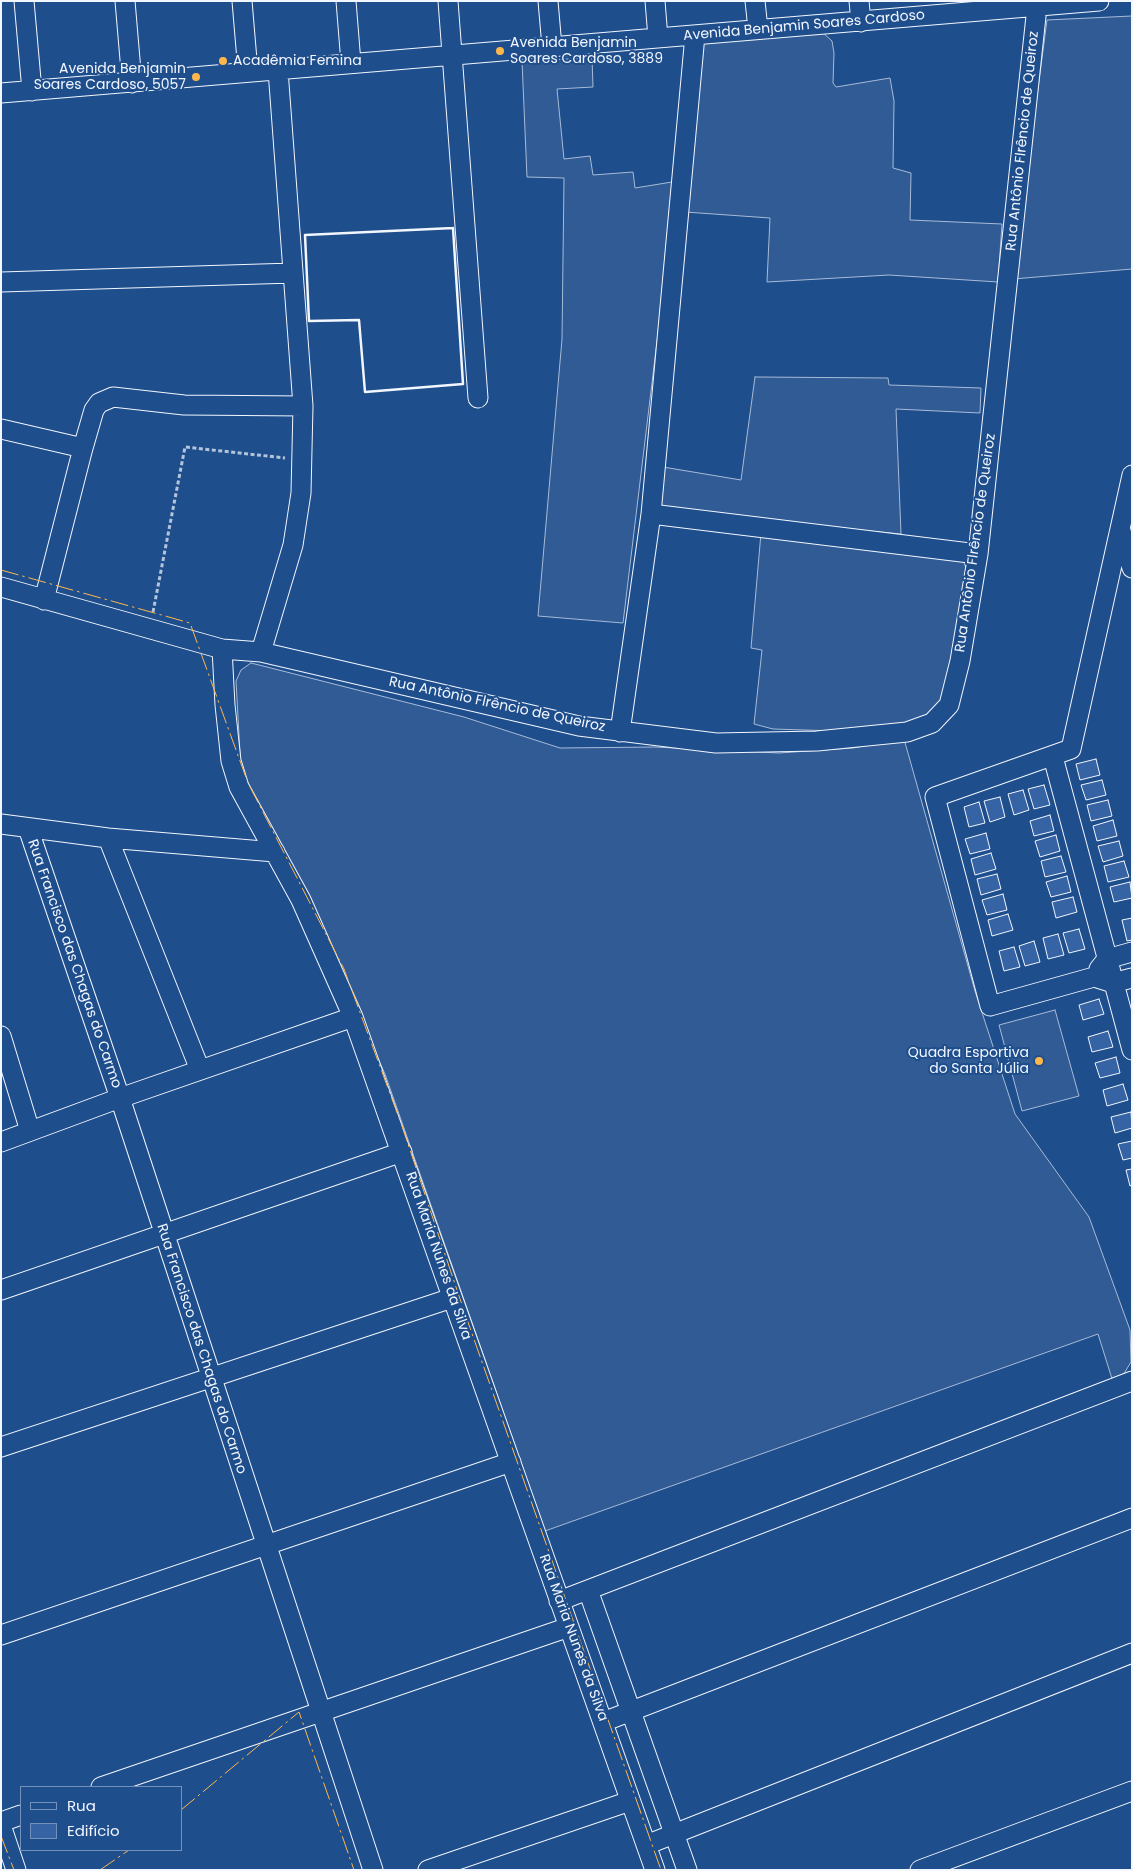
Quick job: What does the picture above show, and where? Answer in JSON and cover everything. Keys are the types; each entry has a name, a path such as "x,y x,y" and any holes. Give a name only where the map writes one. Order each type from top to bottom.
{"street":[{"path":"24,1 32,91"},
{"path":"125,1 132,83"},
{"path":"242,1 248,72"},
{"path":"346,1 351,63"},
{"path":"448,1 478,398"},
{"path":"548,1 552,47"},
{"path":"655,1 658,38"},
{"path":"755,1 758,29"},
{"path":"859,1 862,22"},
{"name":"Avenida Benjamin Soares Cardoso","path":"1,93 758,29 862,22 956,7 1038,7 1057,3 1099,1"},
{"name":"Rua Antônio Flrêncio de Queiroz","path":"1,587 222,649 261,652 579,726 620,732 716,743 817,742 907,732 932,723 949,705 960,662 978,554 1038,7"},
{"path":"620,732 651,514 695,35"},
{"path":"261,652 293,545 301,493 302,460 303,406 278,70"},
{"path":"1,282 293,273"},
{"path":"44,600 94,410 105,399 113,397 184,405 303,406"},
{"path":"1,429 83,448"},
{"path":"1132,475 1071,750 935,797 990,1006 1094,977 1114,983 1132,978"},
{"path":"651,514 978,554"},
{"path":"1121,530 1132,568"},
{"name":"Rua Maria Nunes da Silva","path":"222,649 231,761 246,801 301,900 353,1017 654,1870"},
{"path":"1053,757 1132,1050"},
{"path":"1,824 108,838 275,852"},
{"name":"Rua Francisco das Chagas do Carmo","path":"28,828 120,1098 373,1870"},
{"path":"108,838 200,1070"},
{"path":"1094,977 1106,959 1132,952"},
{"path":"1,1142 120,1098 353,1017"},
{"path":"1,1036 30,1132"},
{"path":"1,1290 402,1152"},
{"path":"1,1447 452,1298"},
{"path":"559,1600 1132,1382"},
{"path":"1,1634 511,1462"},
{"path":"603,1722 1132,1518"},
{"path":"588,1590 687,1870"},
{"path":"104,1786 569,1627"},
{"path":"646,1846 1132,1652"},
{"path":"920,1870 1132,1791"},
{"path":"428,1870 630,1801"},
{"path":"16,1870 1,1823 20,1815"}],"path":[{"path":"150,629 185,447 302,460"}],"shaded area":[{"path":"1132,16 1132,269 1013,279 1047,20"},
{"path":"821,31 832,41 834,53 833,83 836,87 890,78 894,101 893,168 911,173 910,220 1002,224 998,282 889,275 767,282 770,218 685,212 698,44"},
{"path":"592,58 593,87 557,89 564,159 590,156 593,175 633,172 635,188 672,182 658,333 623,623 538,616 562,339 564,178 527,177 522,61"},
{"path":"755,377 888,378 889,385 981,388 980,413 896,409 901,534 658,510 663,467 741,480"},
{"path":"761,533 963,560 966,568 946,697 942,706 916,722 838,731 773,729 754,724 762,650 751,648"},
{"path":"251,663 464,717 560,748 655,747 779,753 853,748 904,739 975,991 1015,1114 1089,1217 1130,1330 1131,1362 1119,1382 1113,1382 1098,1334 545,1531 385,1074 293,867 264,823 241,771 236,681 241,670"},
{"name":"Quadra Esportiva do Santa Júlia","path":"1055,1010 1079,1096 1022,1111 999,1025"}],"building":[{"path":"1096,759 1100,775 1080,780 1076,764"},
{"path":"1102,780 1106,795 1086,800 1081,785"},
{"path":"1044,785 1050,805 1034,809 1028,789"},
{"path":"1023,790 1029,810 1014,815 1008,794"},
{"path":"1000,797 1005,817 990,822 984,801"},
{"path":"1108,800 1112,816 1091,821 1087,805"},
{"path":"979,802 985,823 969,827 964,807"},
{"path":"1050,815 1054,831 1034,836 1030,821"},
{"path":"1113,820 1117,836 1097,841 1093,826"},
{"path":"986,833 990,849 970,854 965,839"},
{"path":"1056,835 1060,851 1040,857 1035,841"},
{"path":"1119,841 1123,856 1103,862 1098,846"},
{"path":"991,853 996,869 975,875 971,859"},
{"path":"1061,856 1066,872 1045,877 1041,861"},
{"path":"1124,861 1129,877 1108,882 1104,866"},
{"path":"997,874 1001,889 981,895 977,879"},
{"path":"1067,876 1071,892 1051,897 1046,882"},
{"path":"1130,882 1132,898 1114,902 1110,887"},
{"path":"1003,894 1007,910 987,915 982,900"},
{"path":"1073,897 1077,912 1056,918 1052,902"},
{"path":"1008,914 1013,930 992,936 988,920"},
{"path":"1132,918 1132,940 1127,941 1122,920"},
{"path":"1079,929 1085,949 1069,953 1063,933"},
{"path":"1058,934 1064,955 1048,959 1043,938"},
{"path":"1034,941 1040,962 1025,966 1019,946"},
{"path":"1014,947 1020,967 1004,971 999,951"},
{"path":"1099,999 1104,1014 1083,1020 1079,1005"},
{"path":"1108,1031 1113,1047 1092,1052 1088,1037"},
{"path":"1116,1057 1120,1073 1100,1078 1095,1063"},
{"path":"1123,1084 1128,1100 1107,1106 1103,1090"},
{"path":"1131,1112 1132,1128 1115,1133 1111,1117"},
{"path":"1132,1141 1132,1158 1123,1160 1118,1144"},
{"path":"1132,1169 1132,1185 1130,1186 1126,1170"}],"wall":[{"path":"453,228 463,384 365,392 359,320 309,321 305,235 453,228"}],"power":[{"path":"1,570 190,623 248,783 344,969 402,1126 463,1308 661,1870"},
{"path":"182,1809 299,1712 354,1870"},
{"path":"1,1836 14,1870"},
{"path":"100,1870 128,1851"}],"place":[{"name":"Avenida Benjamin Soares Cardoso, 3889","path":"500,51"},
{"name":"Acadêmia Femina","path":"223,61"},
{"name":"Avenida Benjamin Soares Cardoso, 5057","path":"196,77"},
{"name":"Quadra Esportiva do Santa Júlia","path":"1039,1061"}]}
